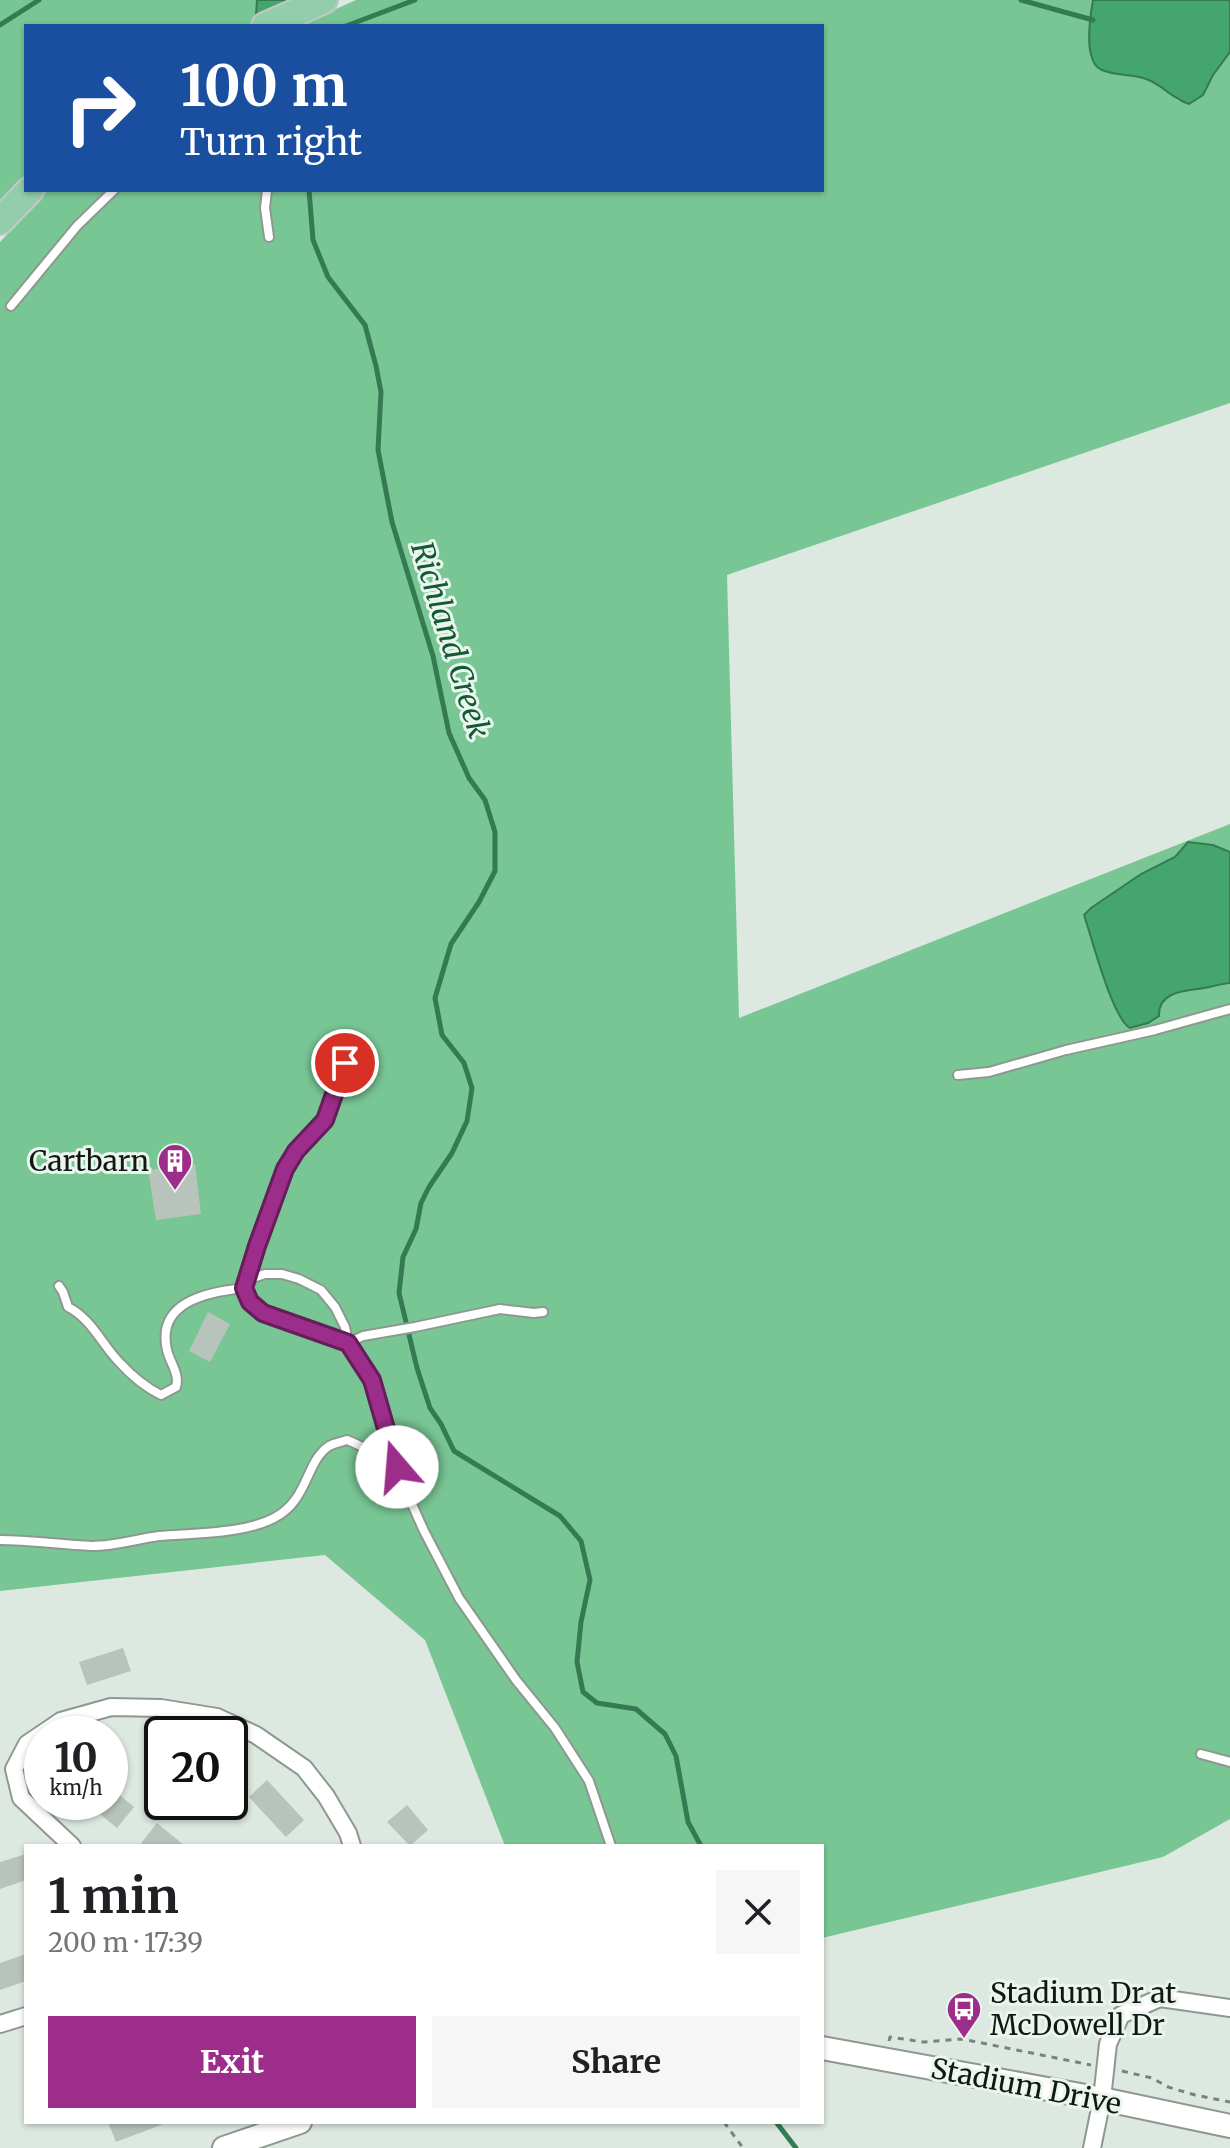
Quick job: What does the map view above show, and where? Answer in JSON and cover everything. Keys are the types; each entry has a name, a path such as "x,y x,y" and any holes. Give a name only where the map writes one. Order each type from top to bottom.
{"main road":[{"path":"270,24 324,0"},
{"path":"0,221 28,192"}],"street":[{"path":"70,1844 21,1798 14,1769 27,1744 61,1721 111,1707 161,1708 217,1717 256,1735 304,1768 326,1796 351,1844"},
{"path":"1092,2148 1102,2099 1108,2044 1121,2015 1160,1998 1230,2008"},
{"path":"0,2024 24,2017"},
{"name":"Stadium Drive","path":"824,2048 1230,2126"},
{"path":"224,2148 294,2124"}],"lane":[{"path":"11,306 77,226 112,192"},
{"path":"267,192 265,208 269,237"},
{"path":"958,1075 989,1072 1230,1009"},
{"path":"352,1041 325,1120 296,1151 285,1169 244,1288 250,1302 263,1313 348,1343 363,1336 500,1309 543,1312"},
{"path":"59,1286 68,1307 81,1314 120,1364 161,1395 176,1387 178,1381 164,1333 170,1316 186,1304 212,1292 244,1288 253,1278 265,1274 282,1274 321,1290 335,1307 345,1327 348,1343 372,1380 402,1482 424,1531 459,1598 516,1680 555,1728 589,1781 610,1844"},
{"path":"0,1540 104,1545 248,1526 274,1518 290,1506 300,1494 315,1462 330,1446 347,1440 369,1451 382,1454 392,1451"},
{"path":"1201,1754 1230,1762"}],"path":[{"path":"889,2041 890,2037 923,2042 962,2039 1065,2059"},
{"path":"1128,2073 1152,2078 1168,2087 1195,2095 1230,2102"},
{"path":"725,2124 743,2148"}],"shaded area":[{"path":"0,0 257,0 257,16 285,0 304,0 253,24 24,24 24,179 0,203"},
{"path":"257,0 285,0 286,2 256,16"},
{"path":"356,0 1093,0 1089,41 1093,63 1104,71 1147,79 1164,88 1178,101 1203,95 1230,52 1230,403 727,575 739,1018 1230,824 1230,1819 1163,1857 824,1938 824,1844 504,1844 425,1640 325,1555 0,1591 0,242 46,192 824,192 824,24 302,24"},
{"path":"1093,0 1230,0 1230,52 1203,95 1189,104 1183,102 1152,81 1107,72 1096,66 1089,39"},
{"path":"1188,842 1213,845 1230,852 1230,983 1171,995 1162,1003 1159,1016 1130,1028 1116,1009 1084,915 1141,874 1175,857"}],"building":[{"name":"Cartbarn","path":"195,1164 201,1214 156,1220 148,1170"},
{"path":"208,1312 230,1324 210,1362 189,1351"},
{"path":"123,1648 131,1671 87,1685 79,1662"},
{"path":"267,1780 304,1820 286,1837 249,1797"},
{"path":"407,1805 428,1830 408,1844 387,1822"},
{"path":"107,1820 123,1820 117,1828"},
{"path":"157,1823 183,1844 141,1844"},
{"path":"24,1855 24,1881 0,1889 0,1862"},
{"path":"24,1955 24,1982 0,1990 0,1963"},
{"path":"109,2124 163,2124 116,2142"}],"waterway":[{"path":"0,25 39,0"},
{"path":"351,24 415,0"},
{"path":"1021,0 1093,20"},
{"name":"Richland Creek","path":"309,192 313,240 328,277 365,325 376,366 381,392 378,450 392,522 433,656 449,733 469,778 485,800 495,832 495,871 451,944 435,998 442,1035 464,1063 472,1088 467,1121 452,1153 421,1203 416,1229 403,1257 399,1293 430,1408 454,1451 560,1516 581,1541 590,1580 577,1662 583,1692 597,1703 636,1709 665,1734 676,1756 688,1822 700,1844"},
{"name":"Richland Creek","path":"778,2124 796,2148"}],"place":[{"name":"Cartbarn","path":"175,1192"},
{"name":"Stadium Dr at McDowell Dr","path":"964,2040"}],"route":[{"path":"345,1063 325,1120 296,1151 285,1169 244,1288 250,1302 263,1313 348,1343 372,1380 397,1467"}]}
